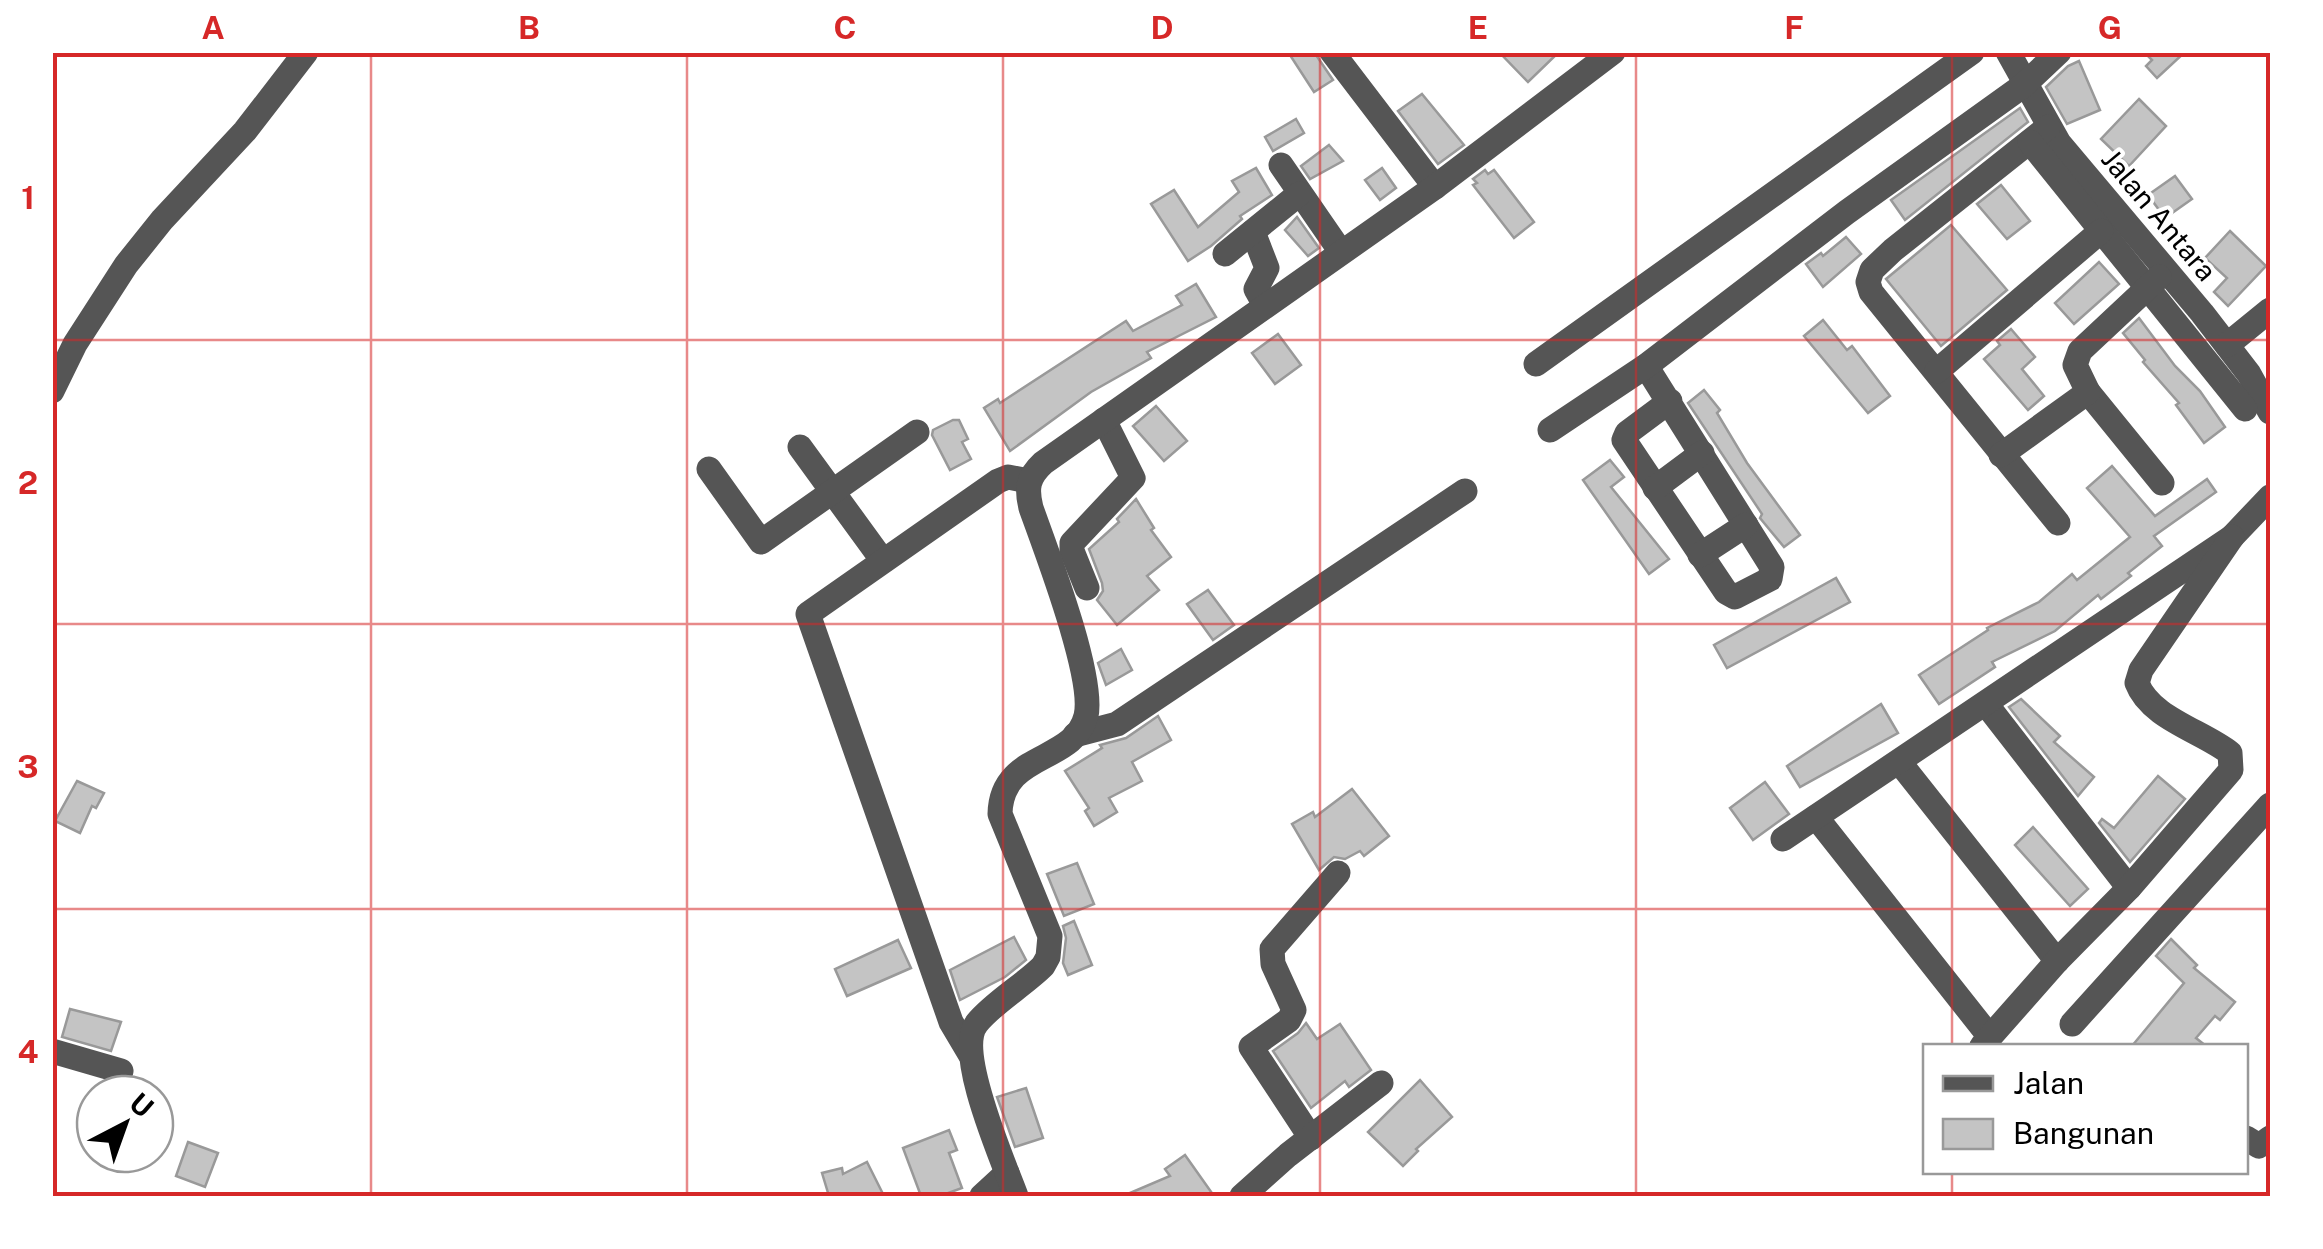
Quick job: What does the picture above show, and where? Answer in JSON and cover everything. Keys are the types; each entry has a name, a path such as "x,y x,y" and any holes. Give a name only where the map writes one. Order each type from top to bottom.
{"street":[{"path":"52,390 75,344 126,265 246,130 306,52"},
{"path":"1332,52 1435,187"},
{"path":"1075,736 1086,716 1086,686 1032,508 1029,481 1043,463 1435,187 1613,52"},
{"path":"1536,364 1972,52"},
{"name":"Jalan Antara","path":"2008,52 2024,86 2039,135 2165,269 2227,345 2249,374 2258,411"},
{"path":"1550,430 1646,366 1847,212 2024,86 2059,52"},
{"path":"2058,523 1872,292 1869,277 1893,250 2039,135 2100,231 2258,411"},
{"path":"1281,164 1341,252"},
{"path":"1225,254 1299,194"},
{"path":"1937,371 2100,231"},
{"path":"1253,232 1267,268 1256,289 1265,305"},
{"path":"2162,483 2088,392 2075,365 2078,354 2148,290 2165,269"},
{"path":"2227,345 2270,310"},
{"path":"1646,366 1670,401 1772,566 1770,579 1744,595 1730,596 1624,440 1627,433 1670,401"},
{"path":"2001,456 2088,392"},
{"path":"1087,588 1072,543 1133,478 1104,420"},
{"path":"709,469 761,542 917,432"},
{"path":"800,446 883,561"},
{"path":"1655,488 1702,454"},
{"path":"982,1196 1012,1184 970,1054 952,1022 808,614 998,481 1008,477 1029,481"},
{"path":"970,1054 977,1022 1043,966 1050,946 1049,931 1000,814 1000,796 1010,778 1075,736 1117,724 1465,491"},
{"path":"1816,817 1986,1042 2057,961 2129,888 2231,770 2230,753 2144,698 2137,683 2141,670 2232,537 2270,498"},
{"path":"1700,555 1746,525"},
{"path":"1783,839 2232,537"},
{"path":"1986,704 2129,888"},
{"path":"1900,763 2057,961"},
{"path":"2072,1024 2270,805"},
{"path":"1311,1138 1250,1047 1289,1020 1294,1010 1274,964 1275,942 1338,873"},
{"path":"52,1051 120,1071"},
{"path":"1242,1196 1381,1084"},
{"path":"2248,1139 2259,1146 2270,1138"}],"building":[{"path":"1288,52 1314,52 1333,80 1314,92"},
{"path":"1499,52 1559,52 1528,82"},
{"path":"2144,52 2185,52 2157,78 2146,66 2152,60"},
{"path":"2079,61 2100,110 2067,124 2046,87"},
{"path":"1422,94 1464,145 1438,164 1398,111"},
{"path":"2139,99 2166,126 2129,166 2101,139"},
{"path":"2020,108 2028,122 1905,220 1891,200"},
{"path":"1296,119 1304,133 1273,151 1265,137"},
{"path":"1329,145 1343,161 1310,179 1301,166"},
{"path":"1256,168 1272,195 1240,216 1242,219 1211,246 1188,261 1151,204 1174,190 1198,227 1239,192 1232,181"},
{"path":"1382,168 1396,188 1380,200 1365,180"},
{"path":"1485,170 1488,174 1494,170 1534,222 1514,238 1473,185 1477,183 1473,179"},
{"path":"2175,176 2192,199 2165,218 2148,195"},
{"path":"2001,185 2030,221 2007,239 1977,204"},
{"path":"1297,217 1319,248 1308,256 1285,230"},
{"path":"1951,225 2007,290 1941,346 1886,279"},
{"path":"2230,231 2266,266 2228,306 2214,292 2227,278 2205,258"},
{"path":"1846,237 1861,254 1823,287 1806,264"},
{"path":"2099,262 2119,284 2074,324 2055,303"},
{"path":"1196,284 1216,317 1147,352 1151,358 1091,392 1010,451 984,408 998,399 1000,403 1126,321 1133,331 1182,305 1176,296"},
{"path":"2139,318 2225,427 2204,443 2176,405 2179,403 2123,333"},
{"path":"1823,320 1847,350 1852,346 1890,396 1868,413 1804,336"},
{"path":"2011,329 2035,357 2022,369 2044,396 2028,410 1984,359"},
{"path":"1278,334 1301,365 1275,384 1252,353"},
{"path":"1704,390 1720,410 1717,413 1747,463 1800,535 1784,547 1760,518 1762,514 1688,403"},
{"path":"1156,406 1187,441 1164,461 1133,426"},
{"path":"959,420 968,439 962,442 971,459 950,470 932,435 933,430"},
{"path":"1610,460 1624,477 1611,487 1669,559 1649,574 1583,480"},
{"path":"2112,466 2155,516 2207,479 2216,492 2154,536 2162,546 2101,599 2098,595 2055,631 1992,662 1995,667 1939,704 1919,675 1987,628 2039,602 2072,574 2077,580 2130,537 2087,488"},
{"path":"1136,499 1154,528 1151,530 1171,557 1147,576 1159,590 1117,625 1097,600 1103,591 1102,583 1089,549 1119,522 1117,519"},
{"path":"1836,578 1850,602 1727,668 1714,645"},
{"path":"1208,590 1234,625 1213,640 1187,604"},
{"path":"1121,649 1132,670 1106,685 1098,663"},
{"path":"2021,699 2060,736 2054,742 2094,777 2078,796 2009,707"},
{"path":"1881,704 1898,733 1800,787 1787,766"},
{"path":"1158,716 1171,740 1132,762 1142,781 1109,798 1117,812 1094,826 1085,811 1089,808 1065,771 1102,748 1100,745 1126,738"},
{"path":"2158,776 2185,799 2130,862 2099,823 2102,819 2114,828"},
{"path":"77,781 104,793 96,808 92,806 80,833 55,821"},
{"path":"1765,782 1789,814 1753,840 1730,808"},
{"path":"1352,789 1389,836 1364,856 1360,851 1345,859 1334,857 1319,870 1292,824 1313,812 1315,817"},
{"path":"2033,827 2088,889 2070,906 2015,845"},
{"path":"1077,863 1094,904 1064,916 1047,874"},
{"path":"1074,921 1092,965 1068,975 1063,963 1063,926"},
{"path":"1014,937 1026,960 1005,977 960,1000 950,970"},
{"path":"2171,939 2197,965 2194,968 2235,1002 2220,1020 2215,1016 2196,1038 2204,1044 2134,1044 2184,983 2156,956"},
{"path":"898,940 911,968 847,996 835,969"},
{"path":"70,1009 121,1022 111,1051 62,1037"},
{"path":"1306,1023 1317,1039 1340,1024 1371,1070 1349,1087 1345,1081 1311,1108 1273,1051"},
{"path":"1420,1080 1452,1117 1403,1166 1368,1132"},
{"path":"1026,1088 1043,1138 1015,1147 997,1097"},
{"path":"949,1130 957,1150 949,1153 962,1188 940,1196 921,1196 903,1148"},
{"path":"188,1142 218,1153 205,1187 176,1176"},
{"path":"1185,1155 1214,1196 1123,1196 1170,1176 1165,1169"},
{"path":"867,1162 884,1196 829,1196 822,1173 842,1168 843,1174"}]}
